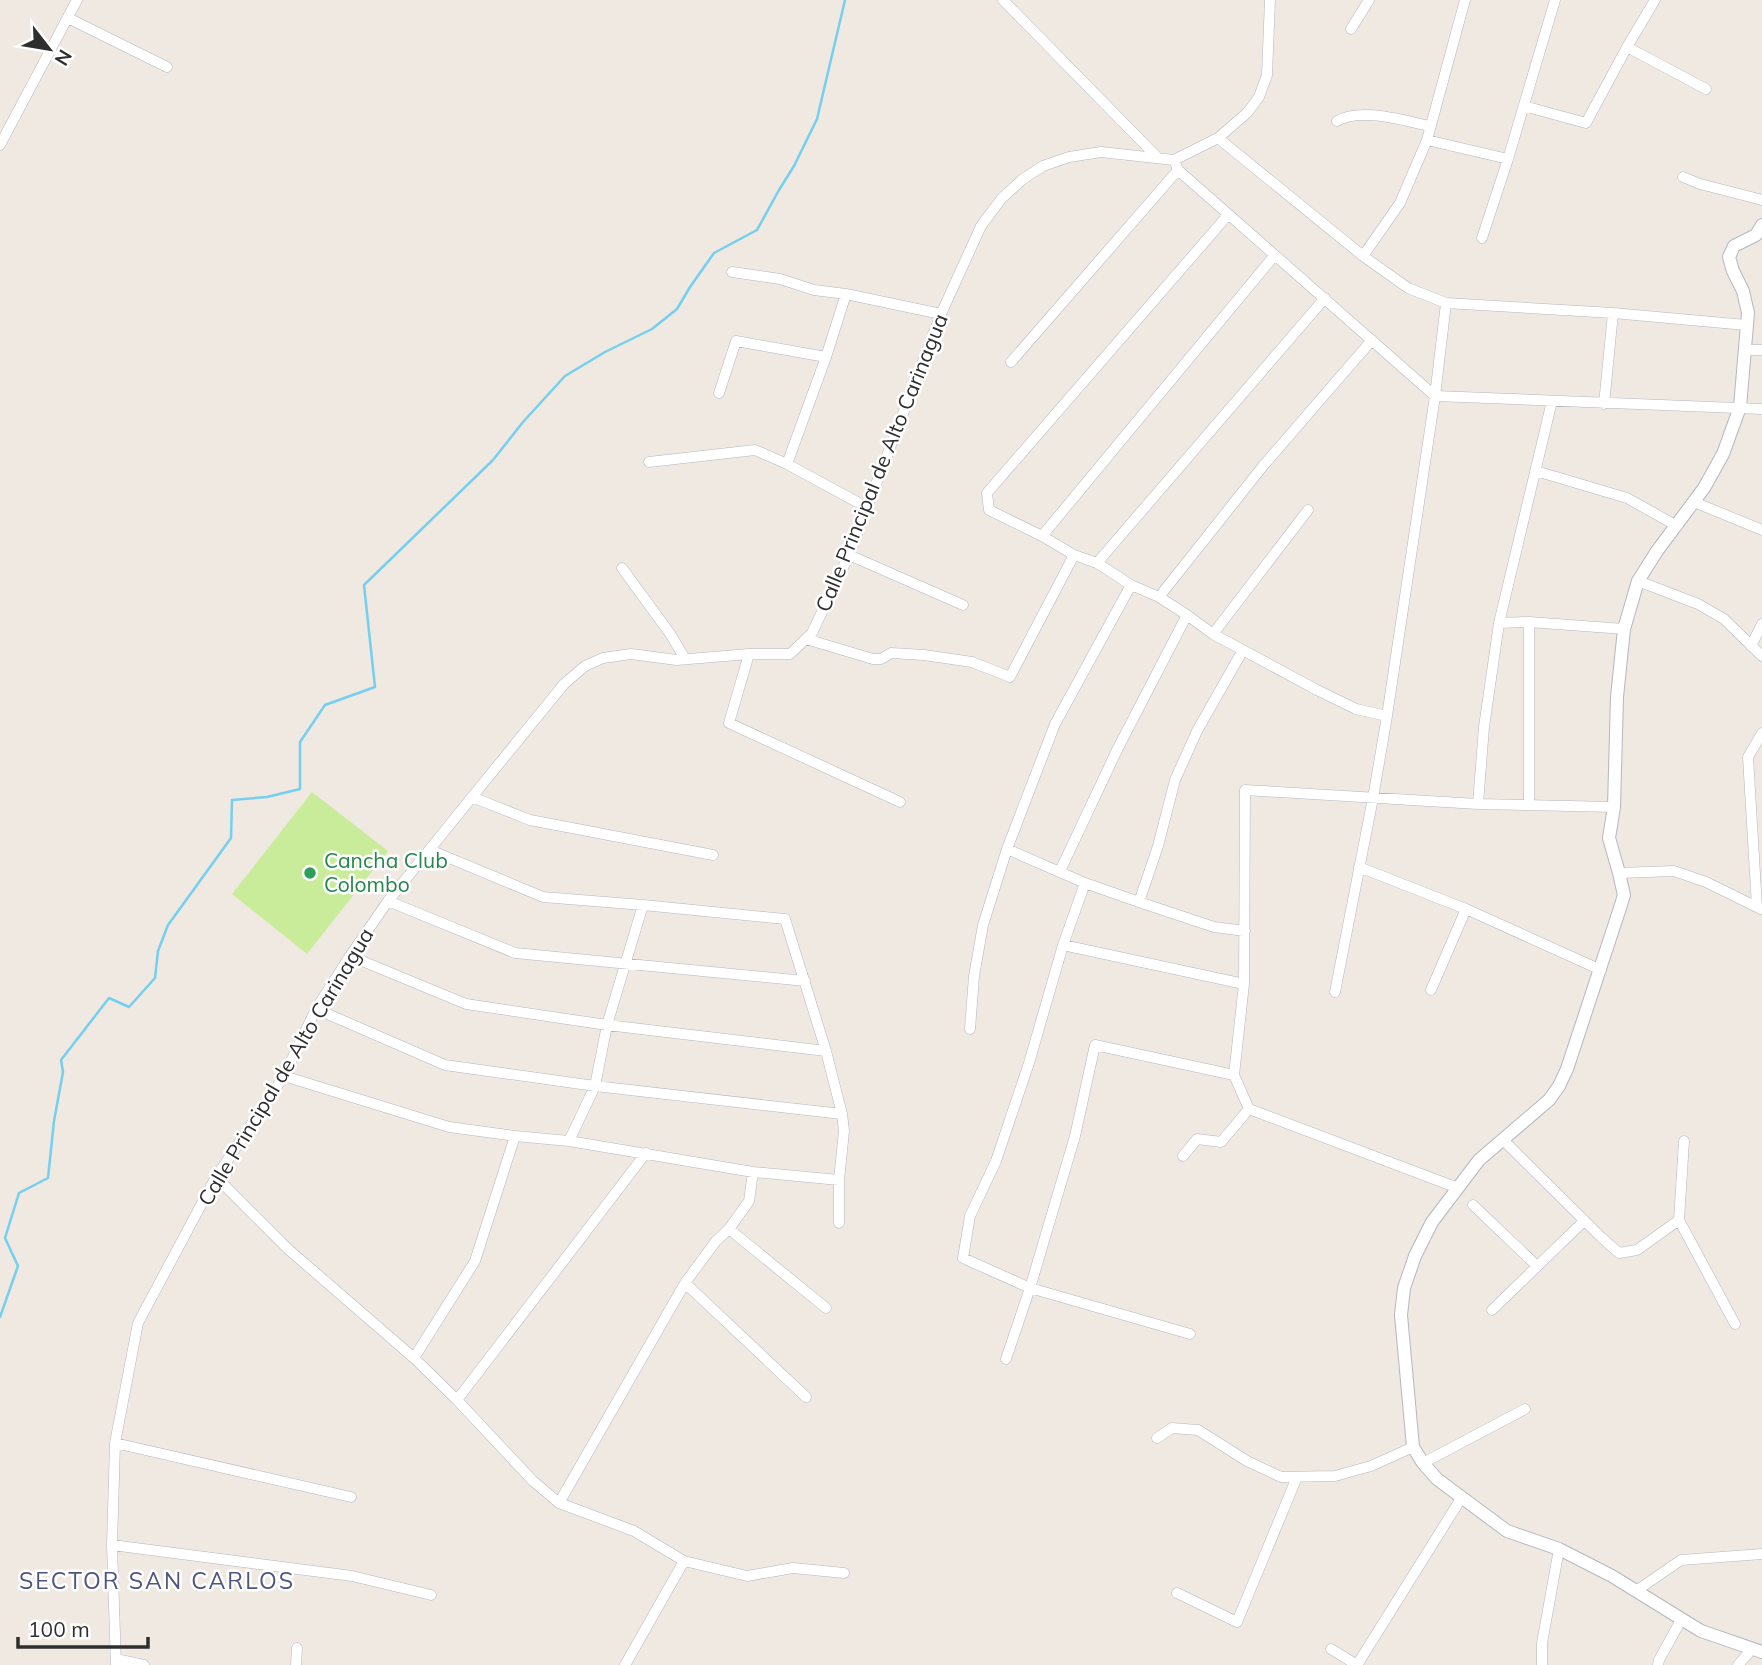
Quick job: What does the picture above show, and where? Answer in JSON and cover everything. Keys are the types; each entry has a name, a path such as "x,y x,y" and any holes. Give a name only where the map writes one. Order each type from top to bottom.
{"street":[{"path":"0,145 77,0"},
{"path":"1003,0 1157,157"},
{"path":"1011,362 1176,165 1218,138 1247,113 1259,97 1267,75 1270,0"},
{"path":"1351,29 1369,0"},
{"path":"1363,256 1400,203 1427,140 1465,0"},
{"path":"1482,238 1555,0"},
{"path":"1524,106 1586,124 1655,0"},
{"path":"68,19 167,66"},
{"path":"1627,47 1706,89"},
{"path":"1337,121 1357,114 1431,126"},
{"path":"1218,138 1363,256 1408,288 1446,303 1613,313 1746,325"},
{"path":"1427,140 1508,159"},
{"name":"Calle Principal de Alto Carinagua","path":"116,1662 112,1545 115,1443 138,1323 216,1177 284,1076 316,1009 388,901 564,684 585,666 603,658 631,654 677,660 749,654 790,654 812,633 849,555 941,314 981,226 1003,198 1023,179 1043,166 1069,157 1101,152 1157,157 1176,165"},
{"path":"1176,165 1228,215 1435,396 1762,409"},
{"path":"1683,177 1762,200"},
{"path":"1228,215 987,493 989,510 1074,555 1097,563 1131,585 1159,597 1213,634 1356,709 1387,716"},
{"path":"1757,1650 1701,1631 1612,1576 1559,1549 1507,1531 1437,1479 1413,1447 1401,1315 1404,1287 1415,1256 1432,1222 1479,1160 1549,1100 1559,1086 1601,970 1624,895 1609,838 1614,807 1617,697 1624,629 1639,581 1657,551 1704,488 1723,454 1740,407 1748,313 1747,302 1729,257 1734,246 1756,235 1762,225"},
{"path":"1042,536 1274,256"},
{"path":"732,272 780,279 814,289 941,314"},
{"path":"787,464 846,294"},
{"path":"1097,563 1325,298"},
{"path":"1335,992 1387,716 1435,396 1446,303"},
{"path":"1604,404 1613,313"},
{"path":"1159,597 1263,466 1372,340"},
{"path":"719,393 736,341 826,357"},
{"path":"1744,350 1762,350"},
{"path":"1478,804 1484,727 1499,623 1552,401"},
{"path":"649,463 755,450 787,464 868,508"},
{"path":"1536,471 1627,498 1677,526"},
{"path":"1694,502 1762,530"},
{"path":"1213,634 1308,510"},
{"path":"849,555 963,605"},
{"path":"806,639 873,659 881,659 891,653 972,662 1010,677 1074,555"},
{"path":"622,568 671,635 685,659"},
{"path":"1639,581 1698,604 1724,620 1762,656"},
{"path":"970,1029 974,976 983,925 1007,849 1055,724 1131,585"},
{"path":"1060,871 1118,748 1187,615"},
{"path":"1499,623 1529,622 1624,629"},
{"path":"1528,805 1529,622"},
{"path":"1751,646 1762,624"},
{"path":"1139,902 1158,846 1175,780 1197,731 1243,650"},
{"path":"749,654 729,723 900,802"},
{"path":"1760,908 1748,757 1762,733"},
{"path":"1458,1188 1249,1109 1234,1075 1244,984 1245,790 1478,804 1614,807"},
{"path":"472,797 530,820 713,855"},
{"path":"1007,849 1085,883 1139,902 1214,927 1245,931"},
{"path":"430,850 543,897 785,919 826,1051 842,1114 844,1131 839,1180 839,1223"},
{"path":"1359,867 1466,909 1601,970"},
{"path":"1619,873 1674,871 1706,882 1760,908"},
{"path":"1085,883 996,1161 970,1216 962,1258 1030,1288 1190,1334"},
{"path":"388,901 515,953 804,981"},
{"path":"569,1141 595,1086 607,1025 643,905"},
{"path":"1432,990 1466,909"},
{"path":"1063,945 1244,984"},
{"path":"350,956 466,1004 607,1025 826,1051"},
{"path":"316,1009 445,1065 595,1086 842,1114"},
{"path":"1006,1359 1075,1136 1095,1045 1234,1075"},
{"path":"284,1076 449,1127 569,1141 753,1172 839,1180"},
{"path":"1183,1156 1197,1139 1221,1142 1249,1109"},
{"path":"414,1357 475,1261 515,1136"},
{"path":"1503,1140 1619,1253 1637,1250 1679,1220"},
{"path":"1684,1142 1679,1220 1735,1324"},
{"path":"457,1400 646,1153"},
{"path":"559,1503 685,1283 749,1201 753,1172"},
{"path":"216,1177 288,1249 414,1357 533,1481 559,1503 634,1531 684,1561 747,1576 793,1568 844,1573"},
{"path":"1473,1205 1537,1266"},
{"path":"1492,1310 1584,1221"},
{"path":"729,1229 826,1308"},
{"path":"685,1283 806,1397"},
{"path":"1423,1463 1525,1409"},
{"path":"1157,1438 1172,1428 1198,1430 1247,1461 1281,1477 1335,1476 1371,1466 1413,1447"},
{"path":"115,1443 351,1497"},
{"path":"1177,1593 1237,1622 1297,1477"},
{"path":"1331,1649 1357,1665 1462,1497"},
{"path":"112,1545 352,1576 431,1595"},
{"path":"1542,1665 1542,1643 1559,1549"},
{"path":"1636,1591 1681,1560 1762,1555"},
{"path":"625,1665 684,1561"},
{"path":"1658,1665 1681,1620"},
{"path":"296,1665 297,1648"},
{"path":"1738,1665 1757,1650"},
{"path":"116,1662 144,1665"}],"green space":[{"name":"Cancha Club Colombo","path":"312,792 388,851 307,954 232,894"}],"waterway":[{"path":"0,1317 18,1266 5,1238 19,1193 48,1178 63,1072 61,1060 109,998 129,1007 155,978 158,951 168,925 231,838 232,800 267,797 300,789 300,742 325,705 375,687 364,585 493,460 565,376 605,352 652,329 677,309 714,253 757,230 794,166 817,119 845,0"}],"place":[{"name":"Cancha Club Colombo","path":"310,873"}],"district":[{"name":"SECTOR SAN CARLOS","path":"157,1581"}]}
